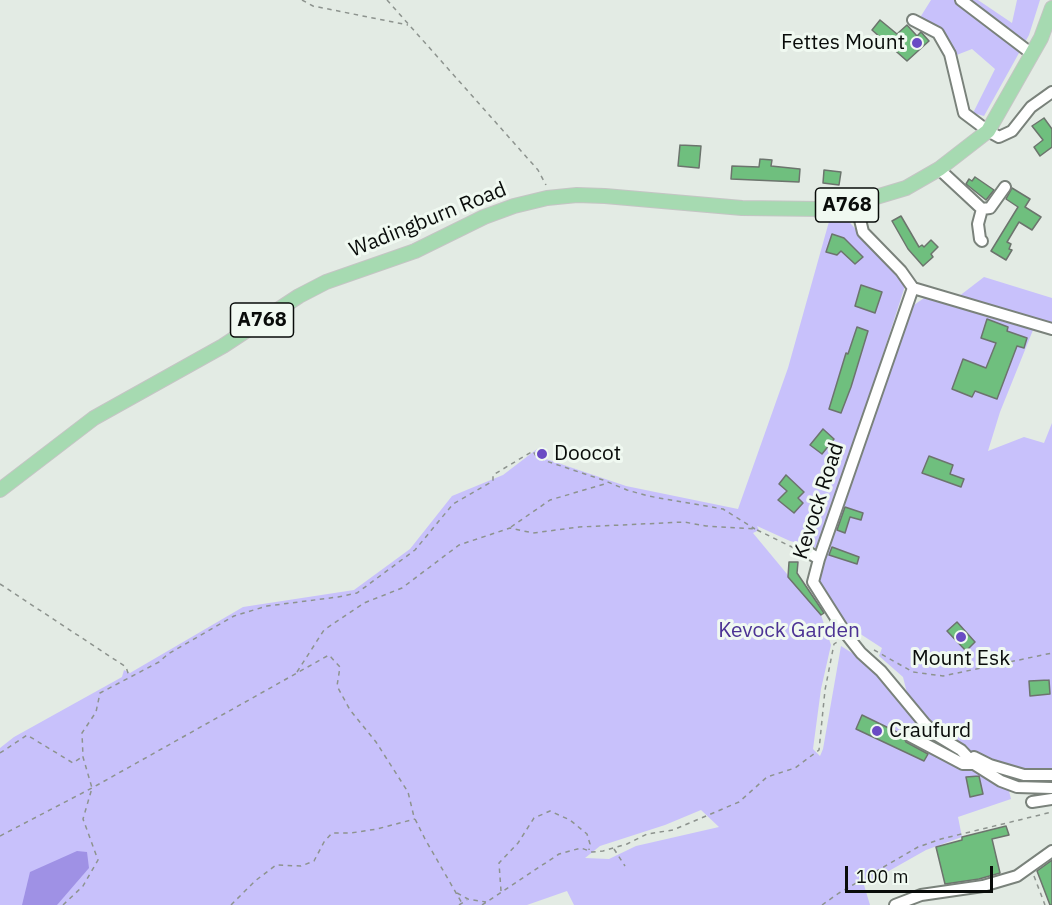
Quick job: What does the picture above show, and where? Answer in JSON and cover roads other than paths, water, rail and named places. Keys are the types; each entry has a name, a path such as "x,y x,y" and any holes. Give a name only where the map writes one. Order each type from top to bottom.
{"main road":[{"name":"Wadingburn Road","path":"0,490 94,418 223,346 298,296 326,282 415,250 484,217 514,206 547,198 577,195 742,208 822,209 856,203 906,188 939,169 988,131 1032,54 1046,27 1052,8"}],"street":[{"path":"961,0 1032,54"},
{"path":"913,20 938,33 950,54 964,113 999,137 1012,131 1031,106 1052,92"},
{"path":"939,169 982,209"},
{"path":"982,209 990,208 1005,187"},
{"path":"856,203 863,232 901,271 913,288 1052,329"},
{"path":"982,209 978,224 982,241"},
{"name":"Kevock Road","path":"913,288 813,582 861,653 881,671 925,724 938,736 961,750 974,764 1001,781 1017,787 1052,788"},
{"path":"803,549 819,559"},
{"path":"910,736 963,764 974,764"},
{"path":"961,750 990,765 1024,775 1052,775"},
{"path":"1032,802 1052,799"},
{"path":"895,905 921,895 983,886 1017,876 1052,851"}],"place":[{"name":"Fettes Mount","path":"917,43"},
{"name":"Doocot","path":"542,454"},
{"name":"Mount Esk","path":"961,637"},
{"name":"Craufurd","path":"877,731"}],"park label":[{"name":"Kevock Garden","path":"789,631"}]}
